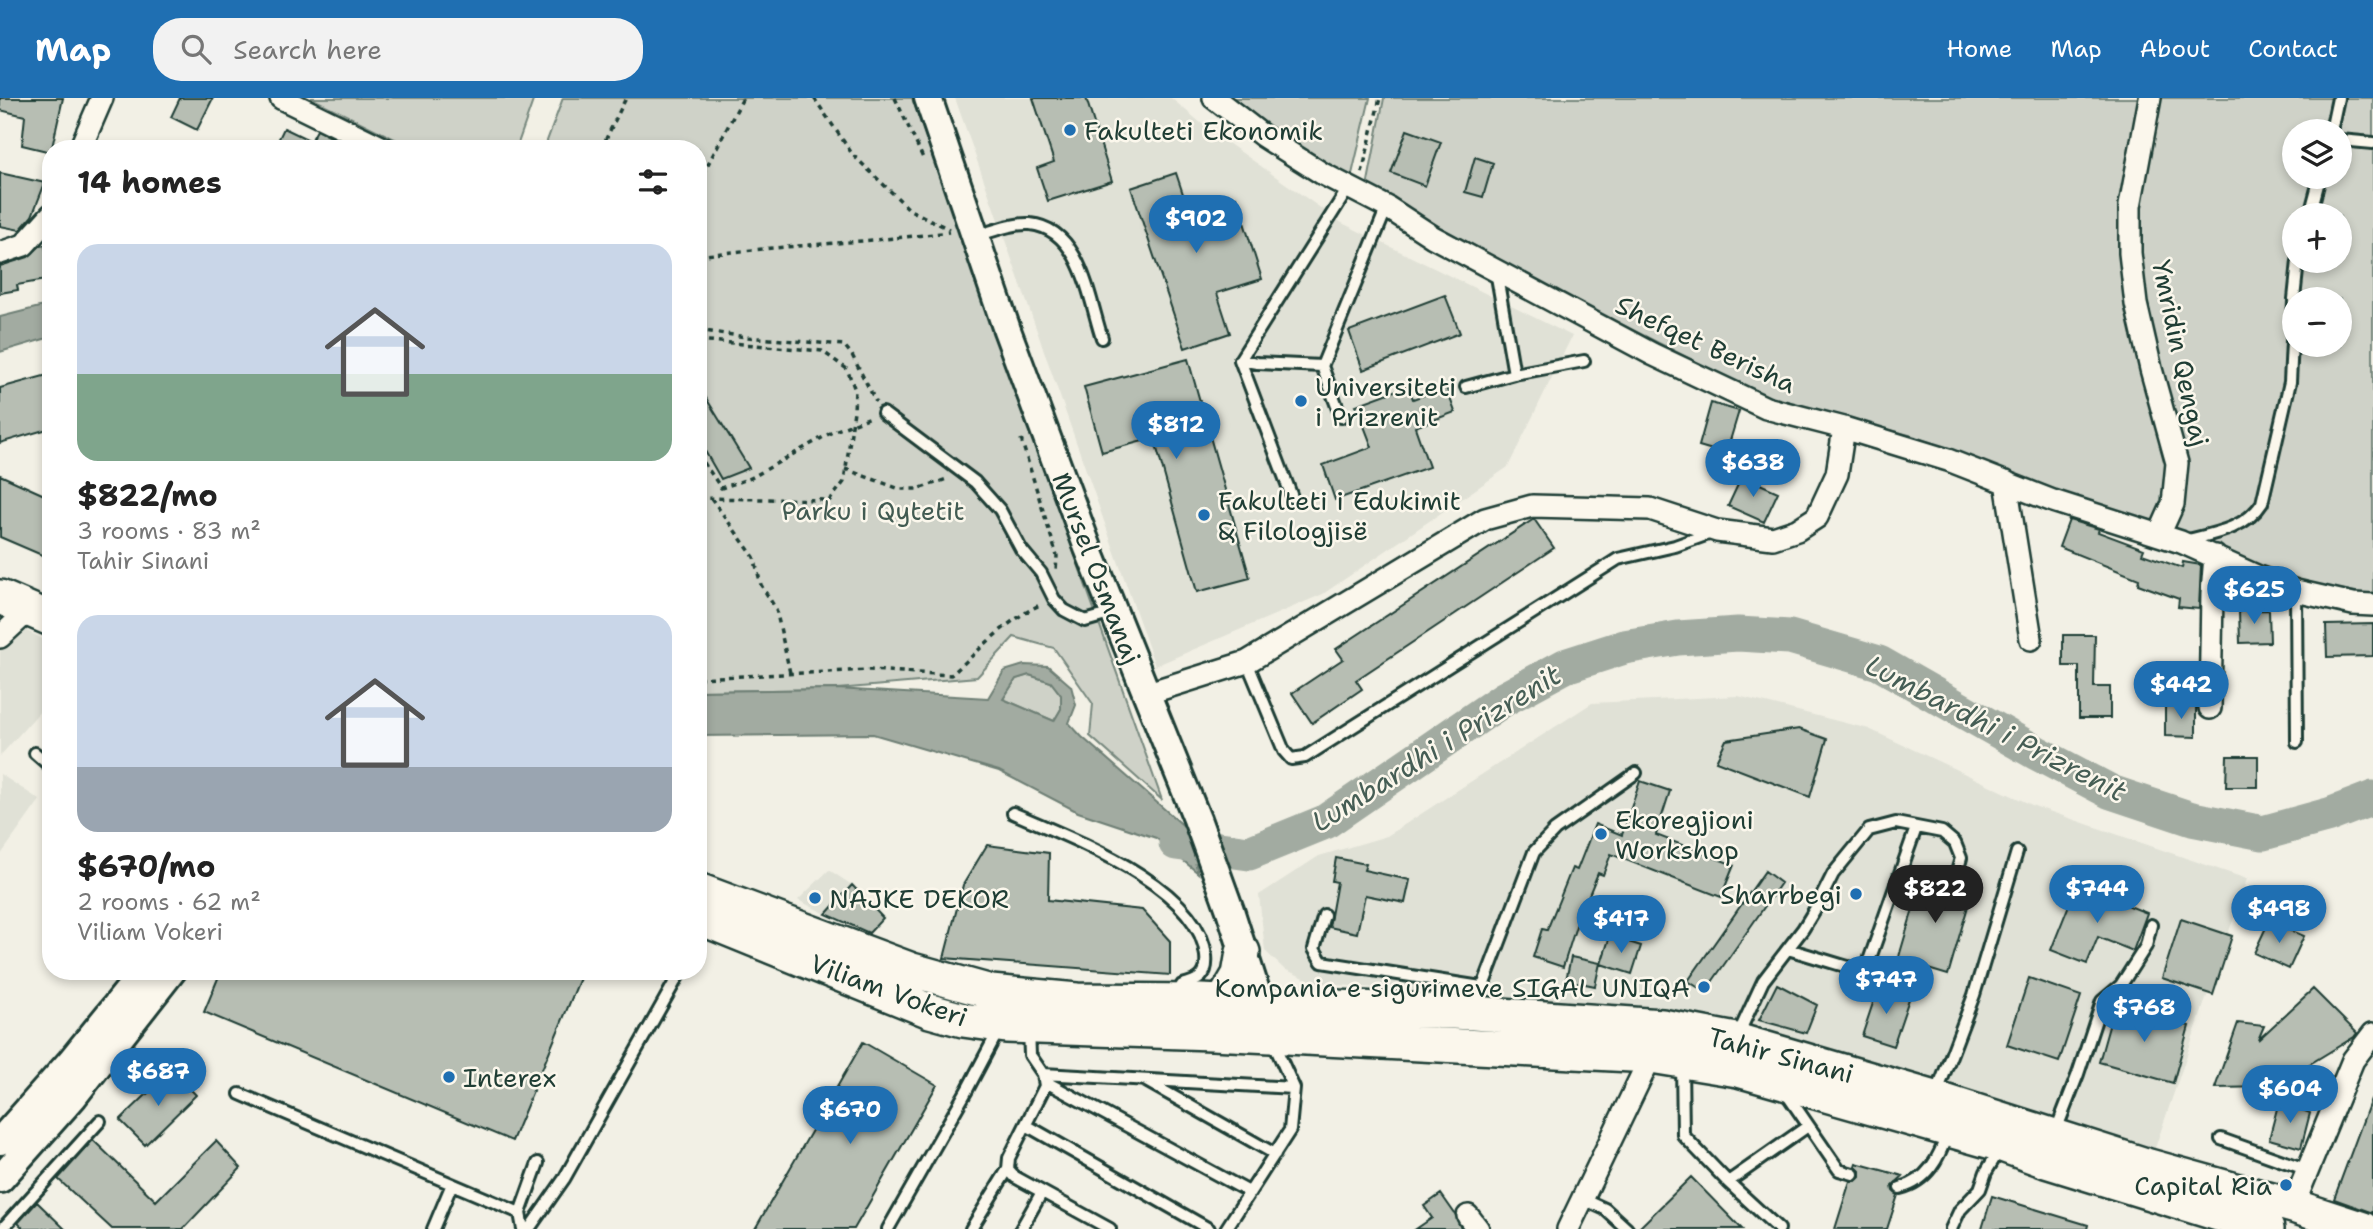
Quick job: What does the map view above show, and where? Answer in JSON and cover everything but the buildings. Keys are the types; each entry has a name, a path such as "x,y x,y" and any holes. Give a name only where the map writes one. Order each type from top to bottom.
{"main road":[{"name":"Viliam Vokeri","path":"707,893 912,970 991,992 1077,1000 1178,1001"},
{"name":"Viliam Vokeri","path":"707,922 930,1011 963,1020 1017,1027 1218,1018"},
{"path":"1218,1018 1239,975 1242,952"},
{"name":"Tahir Sinani","path":"1218,1018 1260,1003 1477,1000 1662,1026 1736,1040 2363,1229"},
{"name":"Tahir Sinani","path":"1178,1001 1271,1036 1667,1058 1738,1070 2002,1145 2267,1229"}],"street":[{"path":"84,140 102,98"},
{"path":"281,98 367,140"},
{"name":"Mursel Osmanaj","path":"928,98 1007,330 1145,694 1197,819 1271,1036"},
{"name":"Shefqet Berisha","path":"1214,98 1263,136 1387,207 1433,237 1652,354 1766,408 1844,428 1948,460 2053,501 2181,542 2296,591 2353,604 2373,605"},
{"name":"Ymridin Qengaj","path":"2150,98 2130,206 2130,253 2136,304 2177,463 2173,504 2159,535"},
{"path":"0,253 24,245 42,225"},
{"path":"1145,694 1247,662 1485,519 1532,506 1650,509 1717,531 1773,538 1797,530 1817,517 1837,474 1844,428"},
{"path":"2006,482 2031,639"},
{"path":"2210,708 2215,556"},
{"path":"0,637 27,609"},
{"path":"0,1141 71,1061 137,980"},
{"path":"0,1179 74,1096 165,980"},
{"path":"2293,1206 2353,1060 2373,1034"},
{"path":"1568,1229 1667,1058"}],"lane":[{"path":"2334,119 2338,98"},
{"path":"2352,141 2373,144"},
{"path":"1240,360 1352,189"},
{"path":"1341,416 1322,366 1387,207"},
{"path":"976,236 1029,224 1041,226 1065,240 1077,258 1102,338"},
{"path":"1495,268 1514,374"},
{"path":"2181,542 2237,526 2256,513 2262,503 2290,382 2291,357"},
{"path":"1240,360 1322,366"},
{"path":"1240,360 1292,497"},
{"path":"1466,387 1584,360"},
{"path":"883,413 975,482 1000,510 1021,549 1041,573 1054,599 1064,610 1085,621 1114,613"},
{"path":"1247,662 1284,751 1291,759 1305,757 1619,559 1675,546 1717,531"},
{"path":"2296,591 2297,742"},
{"path":"35,753 42,759"},
{"path":"1324,915 1314,949 1322,962 1477,1000 1534,852 1555,830 1636,773"},
{"path":"1013,813 1114,858 1157,887 1186,912 1202,935 1207,958 1205,972 1197,981 1179,988 1178,1001"},
{"path":"1736,1040 1763,981 1817,906 1833,874 1869,830 1896,823 1942,832 1955,843 1961,858 1955,879"},
{"path":"1865,972 1916,828"},
{"path":"1935,1098 1974,995 2017,852"},
{"path":"2053,1136 2078,1074 2102,1001 2121,985 2146,946 2151,925"},
{"path":"1788,949 1917,988 1923,974"},
{"path":"529,1229 564,1179 676,980"},
{"path":"888,1229 995,1037 1017,1027 1044,1078 1249,1192"},
{"path":"1226,1229 1290,1130 1294,1088 1271,1036"},
{"path":"1667,1058 1683,1135 1779,1229"},
{"path":"1044,1078 1294,1088"},
{"path":"971,1229 1008,1169 1009,1158 1044,1090 1044,1078"},
{"path":"1767,1079 1790,1096 1839,1170 1853,1174"},
{"path":"1144,1080 1275,1154"},
{"path":"240,1094 520,1213"},
{"path":"2,1229 100,1121"},
{"path":"1026,1125 1209,1229"},
{"path":"1728,1182 1808,1126"},
{"path":"1900,1188 1912,1185 1927,1173 1940,1154 1948,1131"},
{"path":"2221,1139 2308,1170"},
{"path":"1951,1229 1960,1210 1980,1189 1986,1172 2002,1145"},
{"path":"523,1229 520,1213 538,1163"},
{"path":"1008,1169 1015,1177 1110,1229"},
{"path":"433,1229 452,1184"},
{"path":"1021,1229 1042,1192"},
{"path":"1583,1199 1605,1209 1627,1229"}],"path":[{"path":"605,140 626,98"},
{"path":"707,166 743,98"},
{"path":"707,255 761,247 885,241 954,232 910,210 853,155 814,98"},
{"path":"1352,189 1380,98"},
{"path":"707,332 844,345 883,413 834,432 751,478 721,488 707,467"},
{"path":"707,341 822,351 847,369 856,390 844,482 830,500 710,498"},
{"path":"707,678 870,670 951,675 1006,625 1028,610 1054,599 1057,556 1019,431"},
{"path":"845,469 900,489 918,489 965,474"},
{"path":"710,498 754,557 761,585 776,609 790,673"}],"shaded area":[{"name":"Universiteti i Prizrenit","path":"955,98 1171,98 1208,129 1342,223 1572,336 1508,467 1323,594 1155,666"},
{"path":"42,306 42,340 0,352 0,317"},
{"path":"23,629 42,638 42,709 0,756 0,650"},
{"path":"1024,665 1048,666 1071,686 1076,705 1069,723 1186,828 1198,873 1156,838 1078,812 999,771 873,734 707,736 707,691 837,689 988,698 1004,671","holes":["1029,675 1051,682 1061,695 1061,709 1054,721 1003,699 1016,679"]},
{"path":"1738,696 1869,729 2034,806 2247,879 2153,1154 1725,1018 1637,1005 1542,1002 1316,983 1284,969 1265,951 1259,895 1319,856 1387,836 1592,703"},
{"path":"0,774 40,800 0,856"},
{"name":"NAJKE DEKOR","path":"829,870 852,885 826,914 798,900"}],"green space":[{"path":"311,98 534,98 519,140 397,140"},
{"name":"Parku i Qytetit","path":"563,98 912,98 1162,800 1090,736 1093,704 1054,648 1014,637 977,677 837,689 707,691 707,140 547,140"},
{"path":"1233,98 1370,98 1349,187"},
{"path":"1384,98 2373,98 2373,595 2300,582 1913,436 1770,399 1575,301 1367,187"},
{"path":"1029,675 1051,682 1061,695 1061,709 1054,721 1003,699 1016,679"}],"waterway":[{"name":"Lumbardhi i Prizrenit","path":"1176,843 1249,853 1325,822 1504,699 1565,666 1624,647 1678,638 1738,634 1790,637 1879,663 2111,792 2192,819 2263,833 2329,815 2373,798"}],"place":[{"name":"Fakulteti Ekonomik","path":"1070,130"},
{"name":"Universiteti i Prizrenit","path":"1301,401"},
{"name":"Fakulteti i Edukimit & Filologjisë","path":"1204,515"},
{"name":"Ekoregjioni Workshop","path":"1601,834"},
{"name":"Sharrbegi","path":"1856,894"},
{"name":"NAJKE DEKOR","path":"815,898"},
{"name":"Kompania e sigurimeve SIGAL UNIQA","path":"1704,987"},
{"name":"Interex","path":"449,1077"},
{"name":"Capital Ria","path":"2286,1185"}]}
